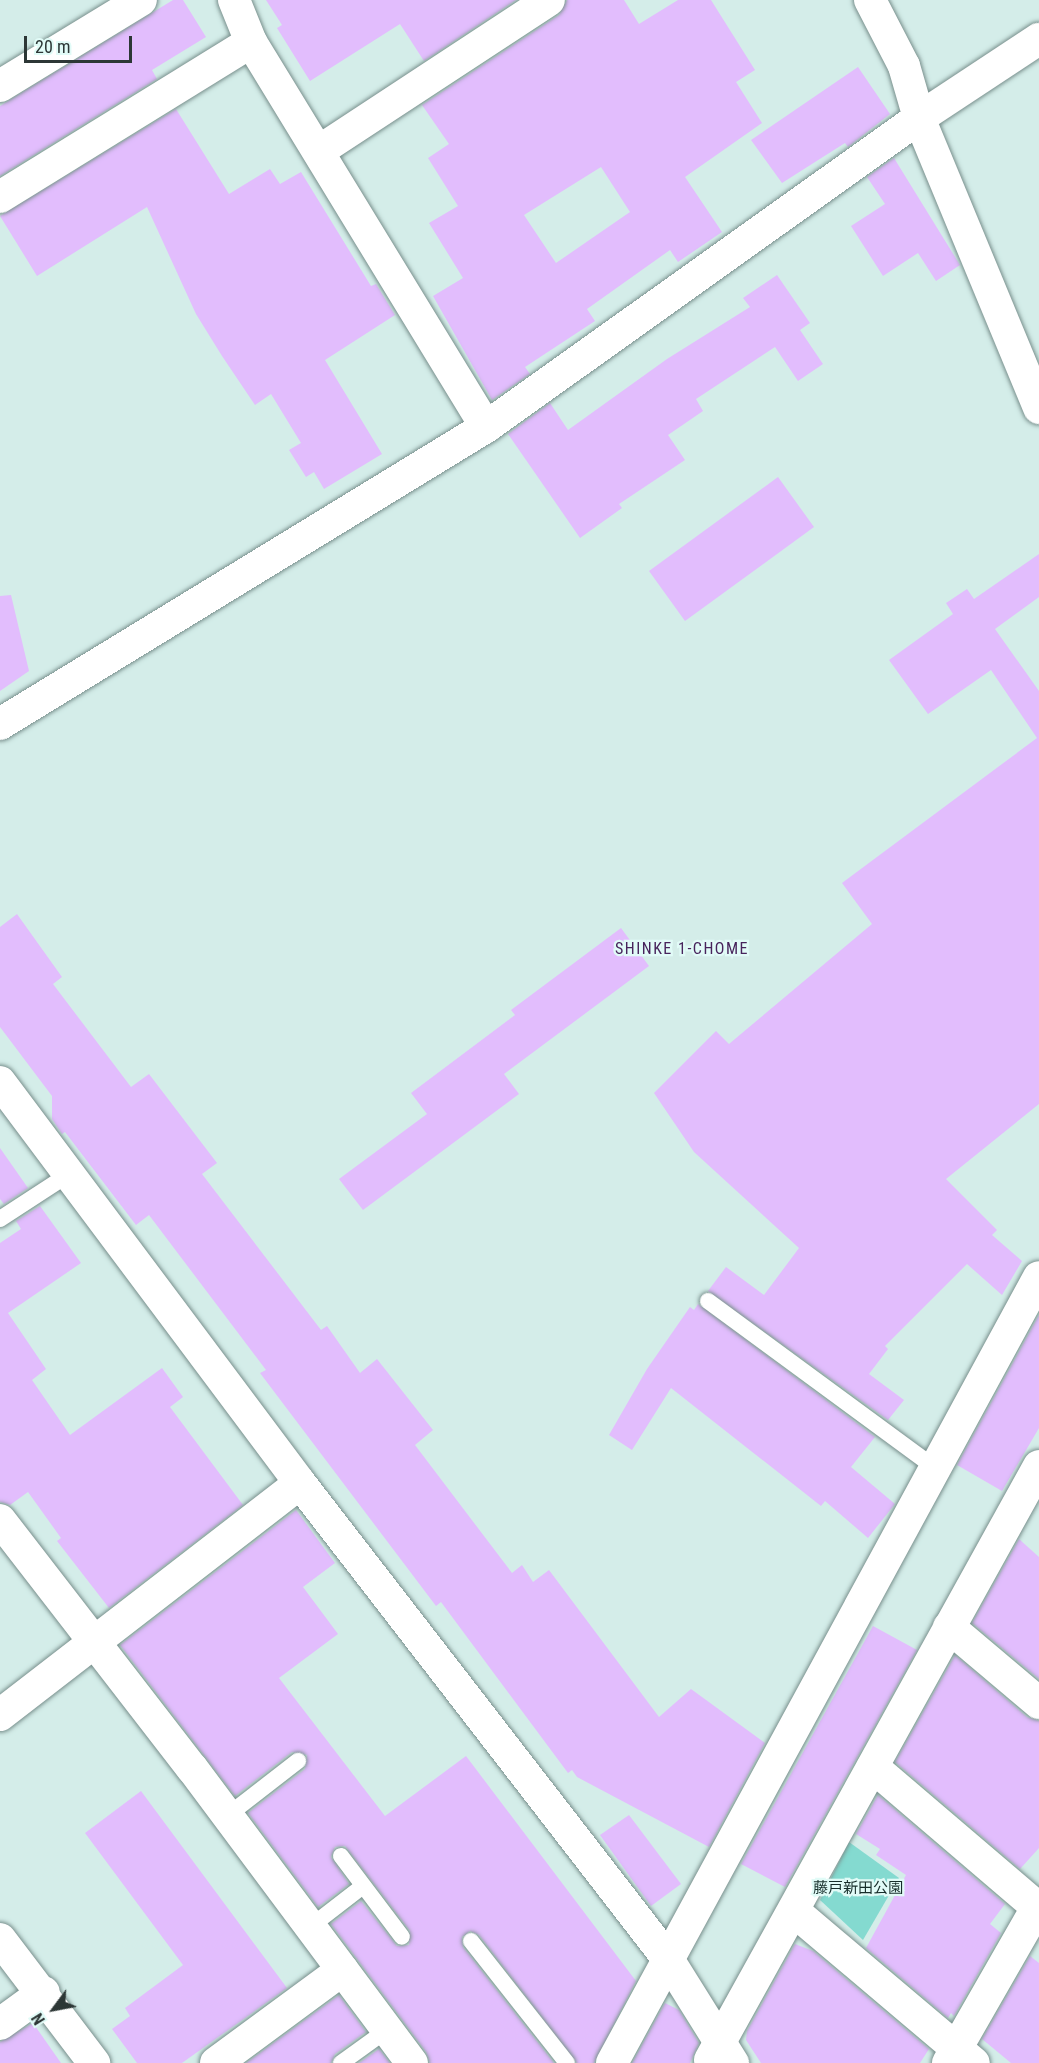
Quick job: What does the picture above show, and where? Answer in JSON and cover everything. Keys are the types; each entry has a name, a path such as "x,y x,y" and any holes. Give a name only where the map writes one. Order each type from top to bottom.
{"street":[{"path":"0,86 141,0"},
{"path":"234,0 251,42 486,427"},
{"path":"319,151 549,0"},
{"path":"870,0 904,66 919,118 1039,408"},
{"path":"0,724 486,427 919,118 1039,39"},
{"path":"0,197 251,42"},
{"path":"0,1082 300,1483 668,1959 720,2057"},
{"path":"612,2063 1039,1277"},
{"path":"720,2057 795,1912 949,1627 1030,1500 1039,1466"},
{"path":"0,1715 300,1483"},
{"path":"0,1520 92,1644 227,1816 412,2063"},
{"path":"949,1627 1039,1703"},
{"path":"795,1912 960,2058 1038,1907 873,1767"},
{"path":"0,1939 44,1992 94,2063"},
{"path":"216,2063 342,1970"},
{"path":"0,2024 44,1992"}],"lane":[{"path":"0,1219 69,1174"},
{"path":"708,1301 935,1468"},
{"path":"227,1816 298,1761"},
{"path":"341,1856 402,1937"},
{"path":"310,1927 363,1886"},
{"path":"471,1941 567,2063"},
{"path":"341,2063 387,2030"}],"green space":[{"name":"藤戸新田公園","path":"849,1842 899,1878 863,1940 820,1900"}],"building":[{"path":"173,0 183,0 206,37 152,70 157,79 0,176 0,106"},
{"path":"266,0 516,0 424,61 400,24 310,81 277,28 282,25"},
{"path":"567,0 624,0 639,24 678,0 711,0 755,70 736,82 762,123 685,177 722,232 678,262 670,250 587,309 595,321 525,367 530,374 492,400 433,296 463,278 429,223 458,206 428,158 449,144 422,105 559,15","holes":["601,167 630,212 556,263 524,215"]},
{"path":"858,67 890,114 848,147 845,143 782,183 751,140"},
{"path":"176,109 229,194 270,169 280,184 301,172 371,286 376,284 395,315 325,360 382,454 324,489 314,472 306,477 289,450 301,443 271,394 255,405 222,356 196,314 147,207 37,276 0,216"},
{"path":"894,158 960,265 936,281 918,253 883,276 851,226 885,204 867,177"},
{"path":"777,275 810,323 800,330 823,364 798,381 775,347 696,399 703,411 668,435 685,460 619,504 622,508 580,538 508,434 550,403 568,430 667,359 750,307 743,298"},
{"path":"778,477 814,527 685,621 649,571"},
{"path":"1039,554 1039,597 995,629 1039,691 1039,1104 946,1179 997,1230 992,1235 1022,1261 1002,1295 967,1264 885,1346 888,1349 869,1374 904,1400 888,1420 708,1291 726,1267 764,1295 799,1248 694,1152 654,1093 716,1031 729,1044 872,924 842,883 1037,738 991,670 928,714 889,660 953,614 946,603 967,589 974,599"},
{"path":"11,595 29,671 0,691 0,596"},
{"path":"17,914 62,977 53,984 131,1087 149,1074 217,1163 202,1174 321,1330 327,1326 360,1373 377,1359 433,1430 415,1445 512,1573 522,1565 533,1582 549,1570 659,1717 691,1689 765,1743 709,1847 577,1777 572,1770 568,1773 441,1602 436,1606 260,1373 266,1370 149,1215 136,1225 65,1132 62,1134 52,1119 52,1096 0,1027 0,927"},
{"path":"621,928 649,966 504,1074 519,1094 363,1210 339,1179 427,1114 411,1093 515,1015 511,1010"},
{"path":"0,1148 28,1188 4,1204 0,1199"},
{"path":"40,1206 81,1263 8,1313 46,1369 32,1380 70,1435 162,1368 183,1397 170,1407 243,1505 109,1608 57,1541 61,1538 28,1492 10,1505 0,1502 0,1243 21,1229 16,1221"},
{"path":"698,1304 875,1437 851,1467 895,1504 868,1538 825,1501 821,1506 671,1388 632,1450 609,1435 647,1369 690,1307 694,1310"},
{"path":"1039,1315 1039,1428 1002,1491 957,1465"},
{"path":"296,1510 335,1563 303,1587 338,1634 279,1678 385,1816 466,1756 636,1981 594,2063 577,2063 479,1935 470,1931 462,1937 463,1947 554,2063 430,2063 426,2052 331,1924 361,1901 397,1946 409,1945 410,1931 345,1846 335,1847 331,1857 349,1884 318,1907 248,1813 305,1769 307,1755 292,1752 235,1796 120,1645"},
{"path":"1019,1539 1039,1557 1039,1679 972,1623"},
{"path":"873,1626 917,1650 785,1887 741,1864"},
{"path":"955,1655 1027,1717 1039,1721 1039,1848 1020,1869 895,1762"},
{"path":"141,1791 287,1988 182,2063 137,2063 112,2029 130,2016 125,2008 183,1965 85,1833"},
{"path":"878,1795 1005,1904 990,1924 1001,1933 954,2016 951,2013 948,2018 866,1948 906,1875 876,1855 880,1849 856,1834"},
{"path":"629,1815 681,1884 651,1906 600,1835"},
{"path":"795,1944 813,1951 929,2049 920,2063 761,2063 746,2040 747,2031"},
{"path":"1030,1956 1039,1963 1039,2063 1011,2063 982,2039"},
{"path":"339,1995 366,2032 335,2054 331,2063 246,2063"},
{"path":"665,2003 679,2010 699,2043 690,2063 632,2063"},
{"path":"33,2023 61,2063 0,2063 0,2042"},
{"path":"379,2049 390,2063 359,2063"}],"district":[{"name":"SHINKE 1-CHOME","path":"682,949"}]}
